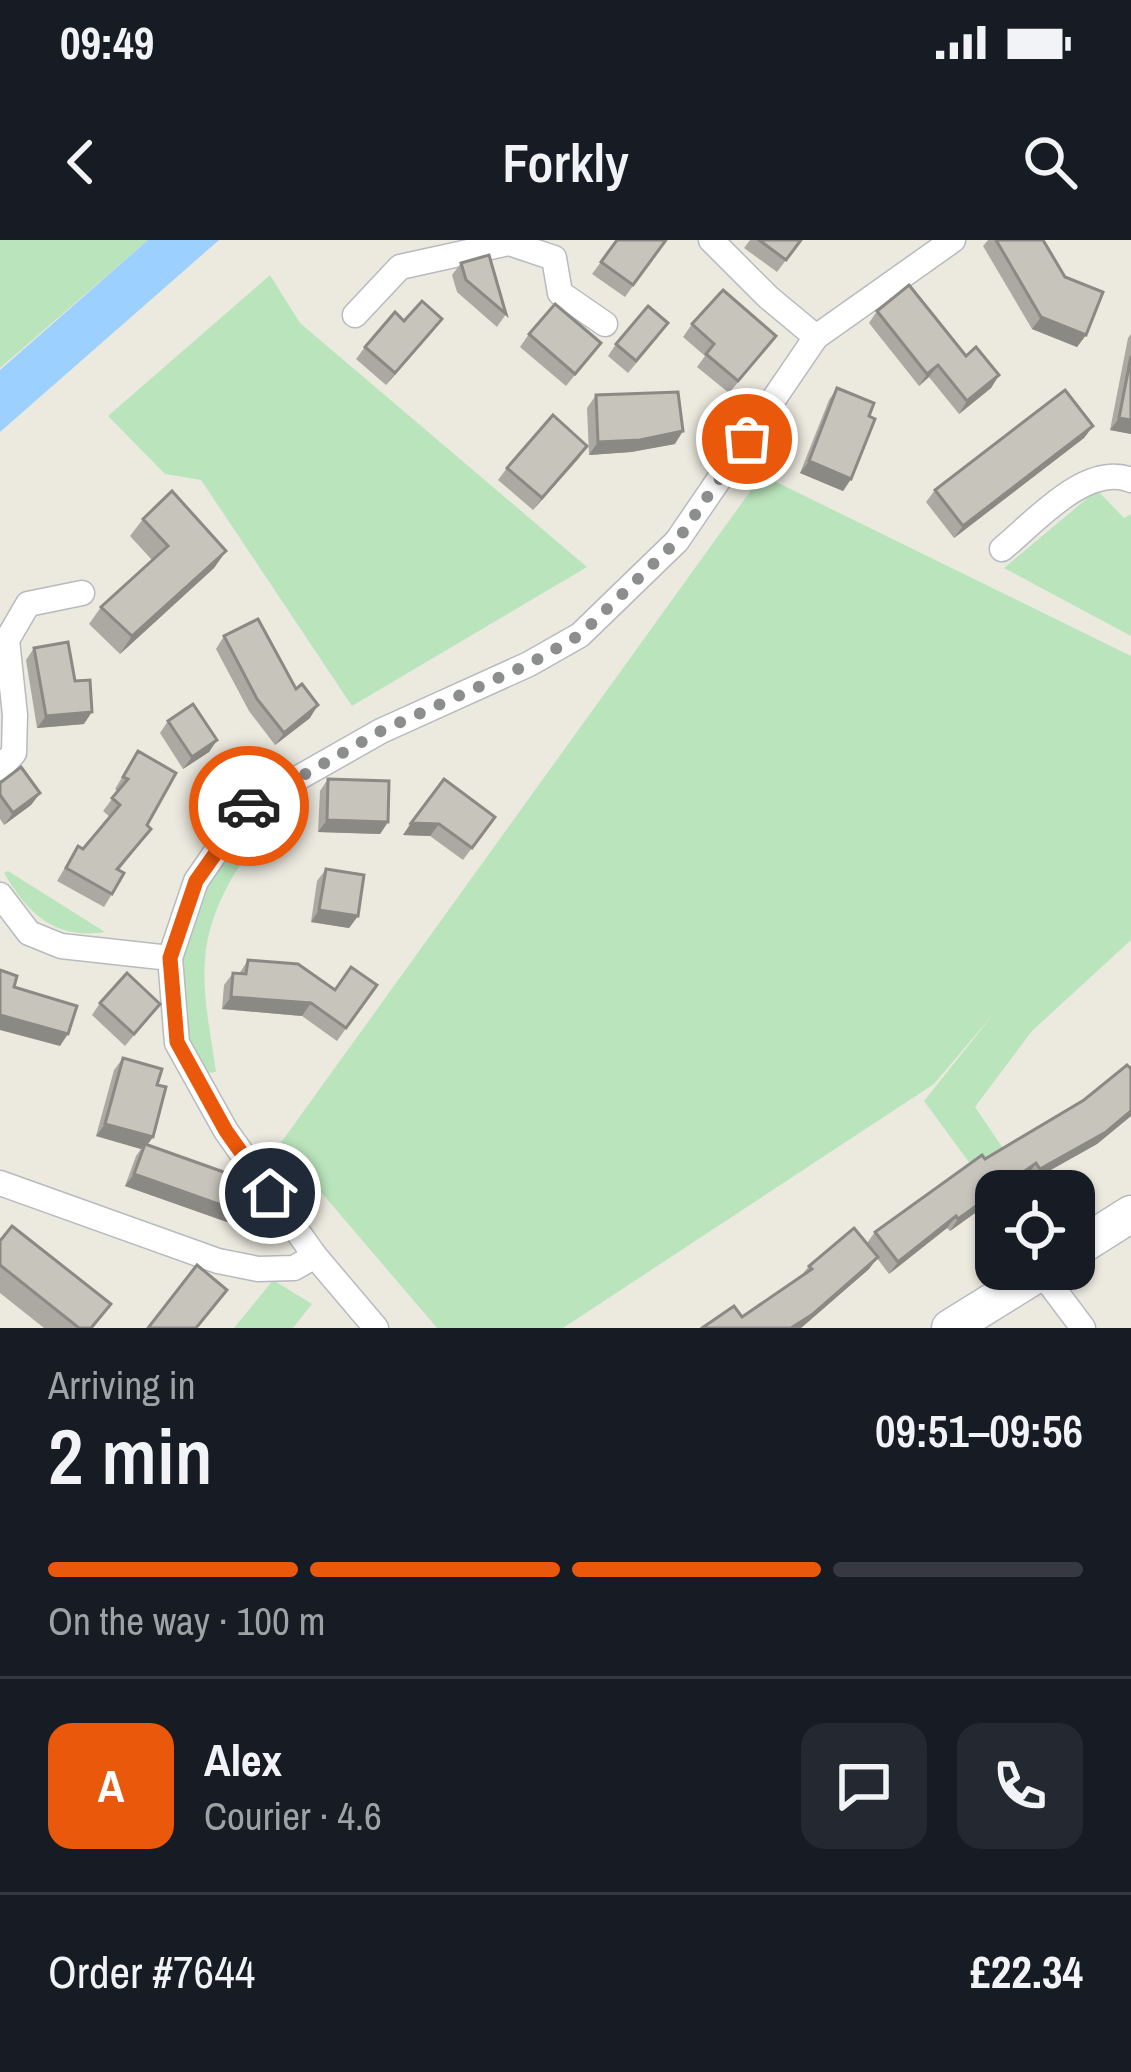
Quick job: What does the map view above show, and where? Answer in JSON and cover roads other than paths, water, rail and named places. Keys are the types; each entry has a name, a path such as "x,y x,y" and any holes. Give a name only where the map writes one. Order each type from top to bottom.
{"street":[{"path":"711,240 816,337"},
{"path":"376,1328 315,1256 226,1131 177,1042 170,958 196,881 247,807 381,731 529,664 580,635 677,541 816,337 952,240"},
{"path":"356,315 400,267 509,244 561,249 560,293 605,324"},
{"path":"1002,548 1082,484 1119,476 1131,480"},
{"path":"0,768 14,753 7,640 28,604 82,593"},
{"path":"0,895 29,933 61,946 170,958"},
{"path":"0,1183 218,1261 258,1269 294,1268 315,1256"},
{"path":"1095,1237 1131,1214"},
{"path":"950,1328 1011,1290"},
{"path":"1057,1290 1083,1328"}],"water":[{"path":"148,240 219,240 0,432 0,370"}]}
